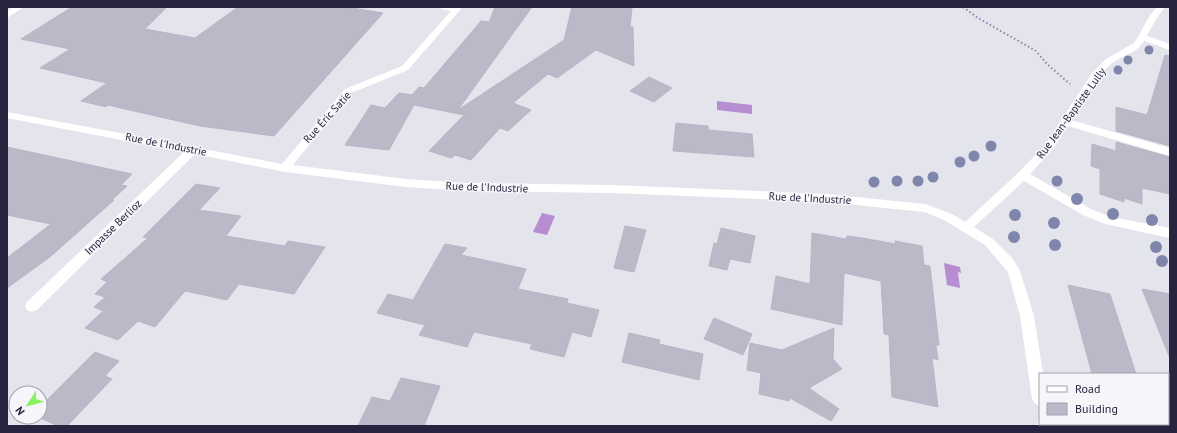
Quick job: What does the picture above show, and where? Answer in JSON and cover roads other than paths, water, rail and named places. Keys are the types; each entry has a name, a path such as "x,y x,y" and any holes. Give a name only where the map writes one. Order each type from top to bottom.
{"street":[{"path":"7,15 20,7"},
{"name":"Rue Éric Satie","path":"444,7 458,8"},
{"name":"Rue Jean-Baptiste Lully","path":"967,227 1023,175 1049,147 1095,75 1109,61 1138,45 1154,15 1161,7"},
{"name":"Rue Éric Satie","path":"285,168 324,118 348,91 405,68 458,8"},
{"path":"1142,36 1170,47"},
{"name":"Rue de l'Industrie","path":"7,115 285,168 344,176 466,187 613,189 827,198 925,208 948,217 967,227 989,242 1008,262 1014,271 1027,316 1039,393"},
{"path":"1066,122 1170,152"},
{"name":"Impasse Berlioz","path":"32,306 194,150"},
{"path":"1023,175 1087,212 1109,221 1170,233"}]}
